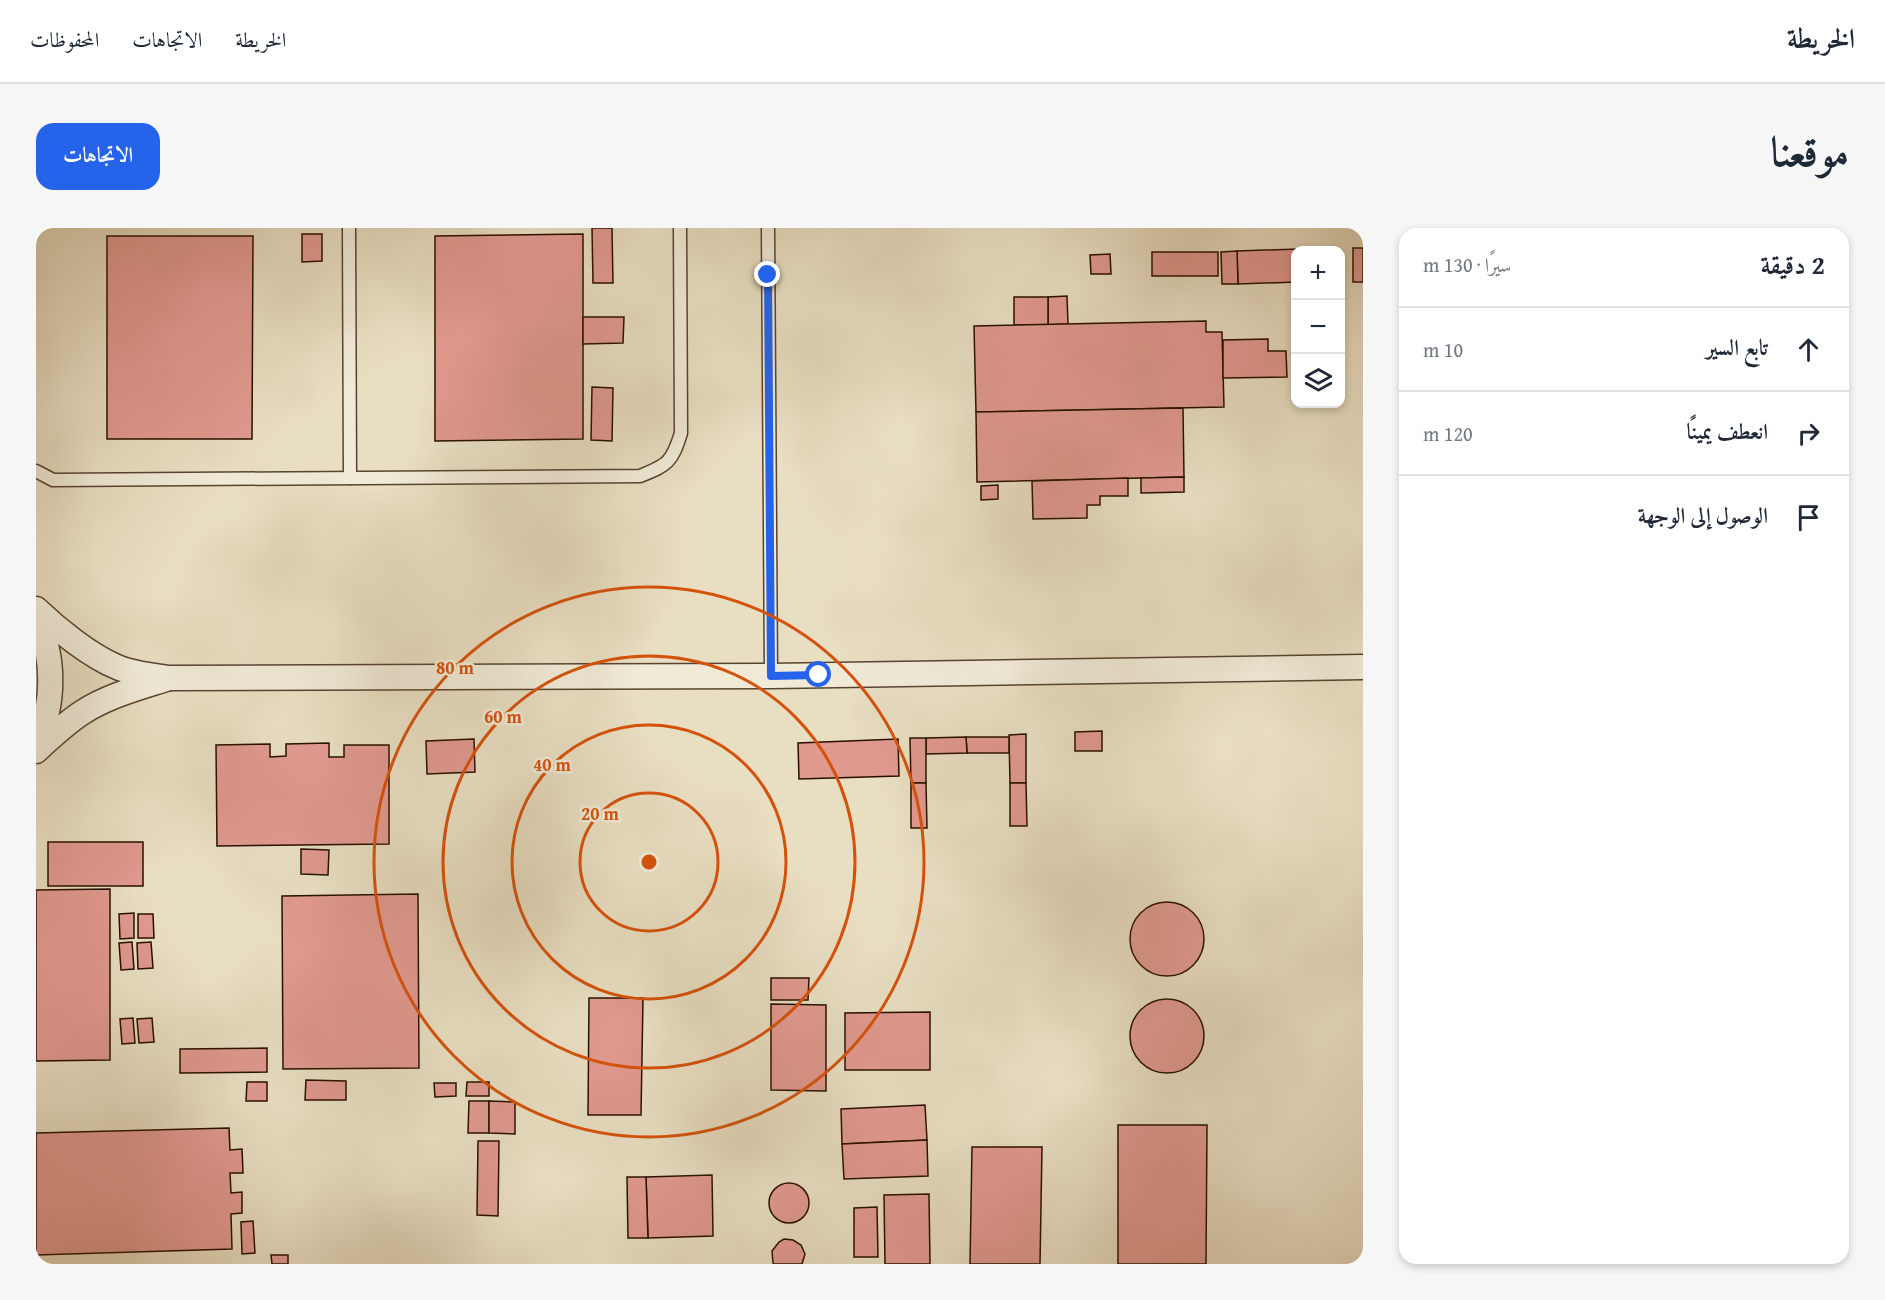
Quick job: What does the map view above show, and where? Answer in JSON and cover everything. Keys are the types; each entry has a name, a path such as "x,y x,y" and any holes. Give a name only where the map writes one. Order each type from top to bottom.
{"street":[{"path":"36,609 82,647 117,668 168,678 771,676 1363,667"},
{"path":"36,622 44,634 51,681 43,728 36,739"},
{"path":"36,751 83,712 124,692 168,678"}],"lane":[{"path":"349,228 350,478"},
{"path":"36,471 52,480 640,476 664,466 676,452 681,434 680,228"},
{"path":"768,228 771,676"}],"building":[{"path":"592,228 612,228 613,283 593,283"},
{"path":"302,234 322,234 322,261 302,262"},
{"path":"583,234 583,439 435,441 435,236"},
{"path":"107,236 253,236 252,439 107,439"},
{"path":"1353,248 1363,248 1363,282 1353,282"},
{"path":"1291,249 1291,282 1238,284 1237,251"},
{"path":"1237,251 1238,284 1222,284 1221,252"},
{"path":"1152,252 1218,252 1218,276 1152,276"},
{"path":"1110,254 1111,274 1091,274 1090,255"},
{"path":"1067,296 1068,324 1048,325 1048,297"},
{"path":"1014,297 1048,297 1048,325 1014,325"},
{"path":"583,317 624,317 623,343 583,344"},
{"path":"1206,321 1206,332 1222,332 1224,407 976,412 974,326"},
{"path":"1268,339 1268,351 1286,351 1287,377 1223,378 1223,340"},
{"path":"592,387 613,388 612,441 591,440"},
{"path":"1183,408 1184,477 977,482 976,412"},
{"path":"1184,477 1184,492 1141,493 1141,478"},
{"path":"1128,478 1128,496 1100,496 1100,505 1087,505 1087,518 1033,519 1032,481"},
{"path":"998,485 998,499 981,500 981,486"},
{"path":"1102,731 1102,751 1075,751 1075,732"},
{"path":"1026,734 1026,783 1010,783 1009,735"},
{"path":"966,737 1009,737 1009,753 967,753"},
{"path":"966,737 967,753 926,754 926,738"},
{"path":"910,738 926,738 926,783 911,783"},
{"path":"474,739 475,772 427,774 426,741"},
{"path":"898,739 899,776 799,779 798,743"},
{"path":"329,743 329,757 344,757 344,745 389,745 389,844 217,846 216,745 270,744 270,757 286,756 286,744"},
{"path":"911,783 926,783 927,828 911,828"},
{"path":"1010,783 1026,783 1027,826 1010,826"},
{"path":"48,842 143,842 143,886 48,886"},
{"path":"301,849 329,850 328,875 301,874"},
{"path":"110,889 110,1060 36,1061 36,890"},
{"path":"418,894 419,1068 283,1069 282,896"},
{"path":"1167,902 1188,908 1198,918 1204,939 1198,960 1188,970 1167,976 1146,970 1136,960 1130,939 1136,918 1146,908"},
{"path":"134,913 134,938 120,939 119,914"},
{"path":"138,914 153,914 154,938 138,938"},
{"path":"132,942 134,969 121,970 119,943"},
{"path":"151,942 153,968 138,969 137,943"},
{"path":"771,978 809,978 808,1000 771,1000"},
{"path":"589,998 643,998 641,1115 588,1115"},
{"path":"1167,999 1188,1005 1198,1015 1204,1036 1198,1057 1188,1067 1167,1073 1146,1067 1136,1057 1130,1036 1136,1015 1146,1005"},
{"path":"771,1004 826,1005 826,1091 771,1090"},
{"path":"930,1012 930,1070 845,1070 845,1013"},
{"path":"133,1018 135,1043 122,1044 120,1019"},
{"path":"152,1018 154,1042 139,1043 137,1019"},
{"path":"267,1048 267,1072 180,1073 180,1049"},
{"path":"306,1080 346,1081 346,1100 305,1100"},
{"path":"247,1082 267,1082 267,1101 246,1101"},
{"path":"467,1082 489,1082 489,1096 466,1096"},
{"path":"434,1083 456,1083 456,1096 435,1097"},
{"path":"469,1101 489,1101 489,1133 468,1133"},
{"path":"489,1101 515,1102 515,1134 489,1133"},
{"path":"925,1105 927,1140 842,1144 841,1109"},
{"path":"1118,1125 1207,1125 1206,1264 1118,1264"},
{"path":"229,1128 230,1150 242,1149 243,1173 230,1173 231,1193 242,1192 242,1213 231,1214 232,1249 36,1255 36,1133"},
{"path":"927,1140 928,1176 844,1179 842,1144"},
{"path":"478,1141 499,1141 498,1216 477,1215"},
{"path":"972,1147 1042,1147 1040,1264 970,1264"},
{"path":"712,1175 713,1236 648,1238 646,1177"},
{"path":"627,1177 646,1177 648,1238 628,1238"},
{"path":"789,1183 797,1184 803,1189 808,1195 808,1211 803,1217 797,1222 789,1223 781,1222 775,1217 770,1211 769,1203 770,1195 775,1189 781,1184"},
{"path":"929,1194 930,1264 885,1264 884,1195"},
{"path":"877,1207 878,1257 854,1257 854,1208"},
{"path":"253,1221 255,1253 242,1254 241,1222"},
{"path":"784,1239 793,1240 801,1245 805,1254 802,1264 773,1263 772,1251"},
{"path":"271,1255 288,1255 288,1264 272,1264"}],"route":[{"path":"768,275 771,676 819,675"}]}
